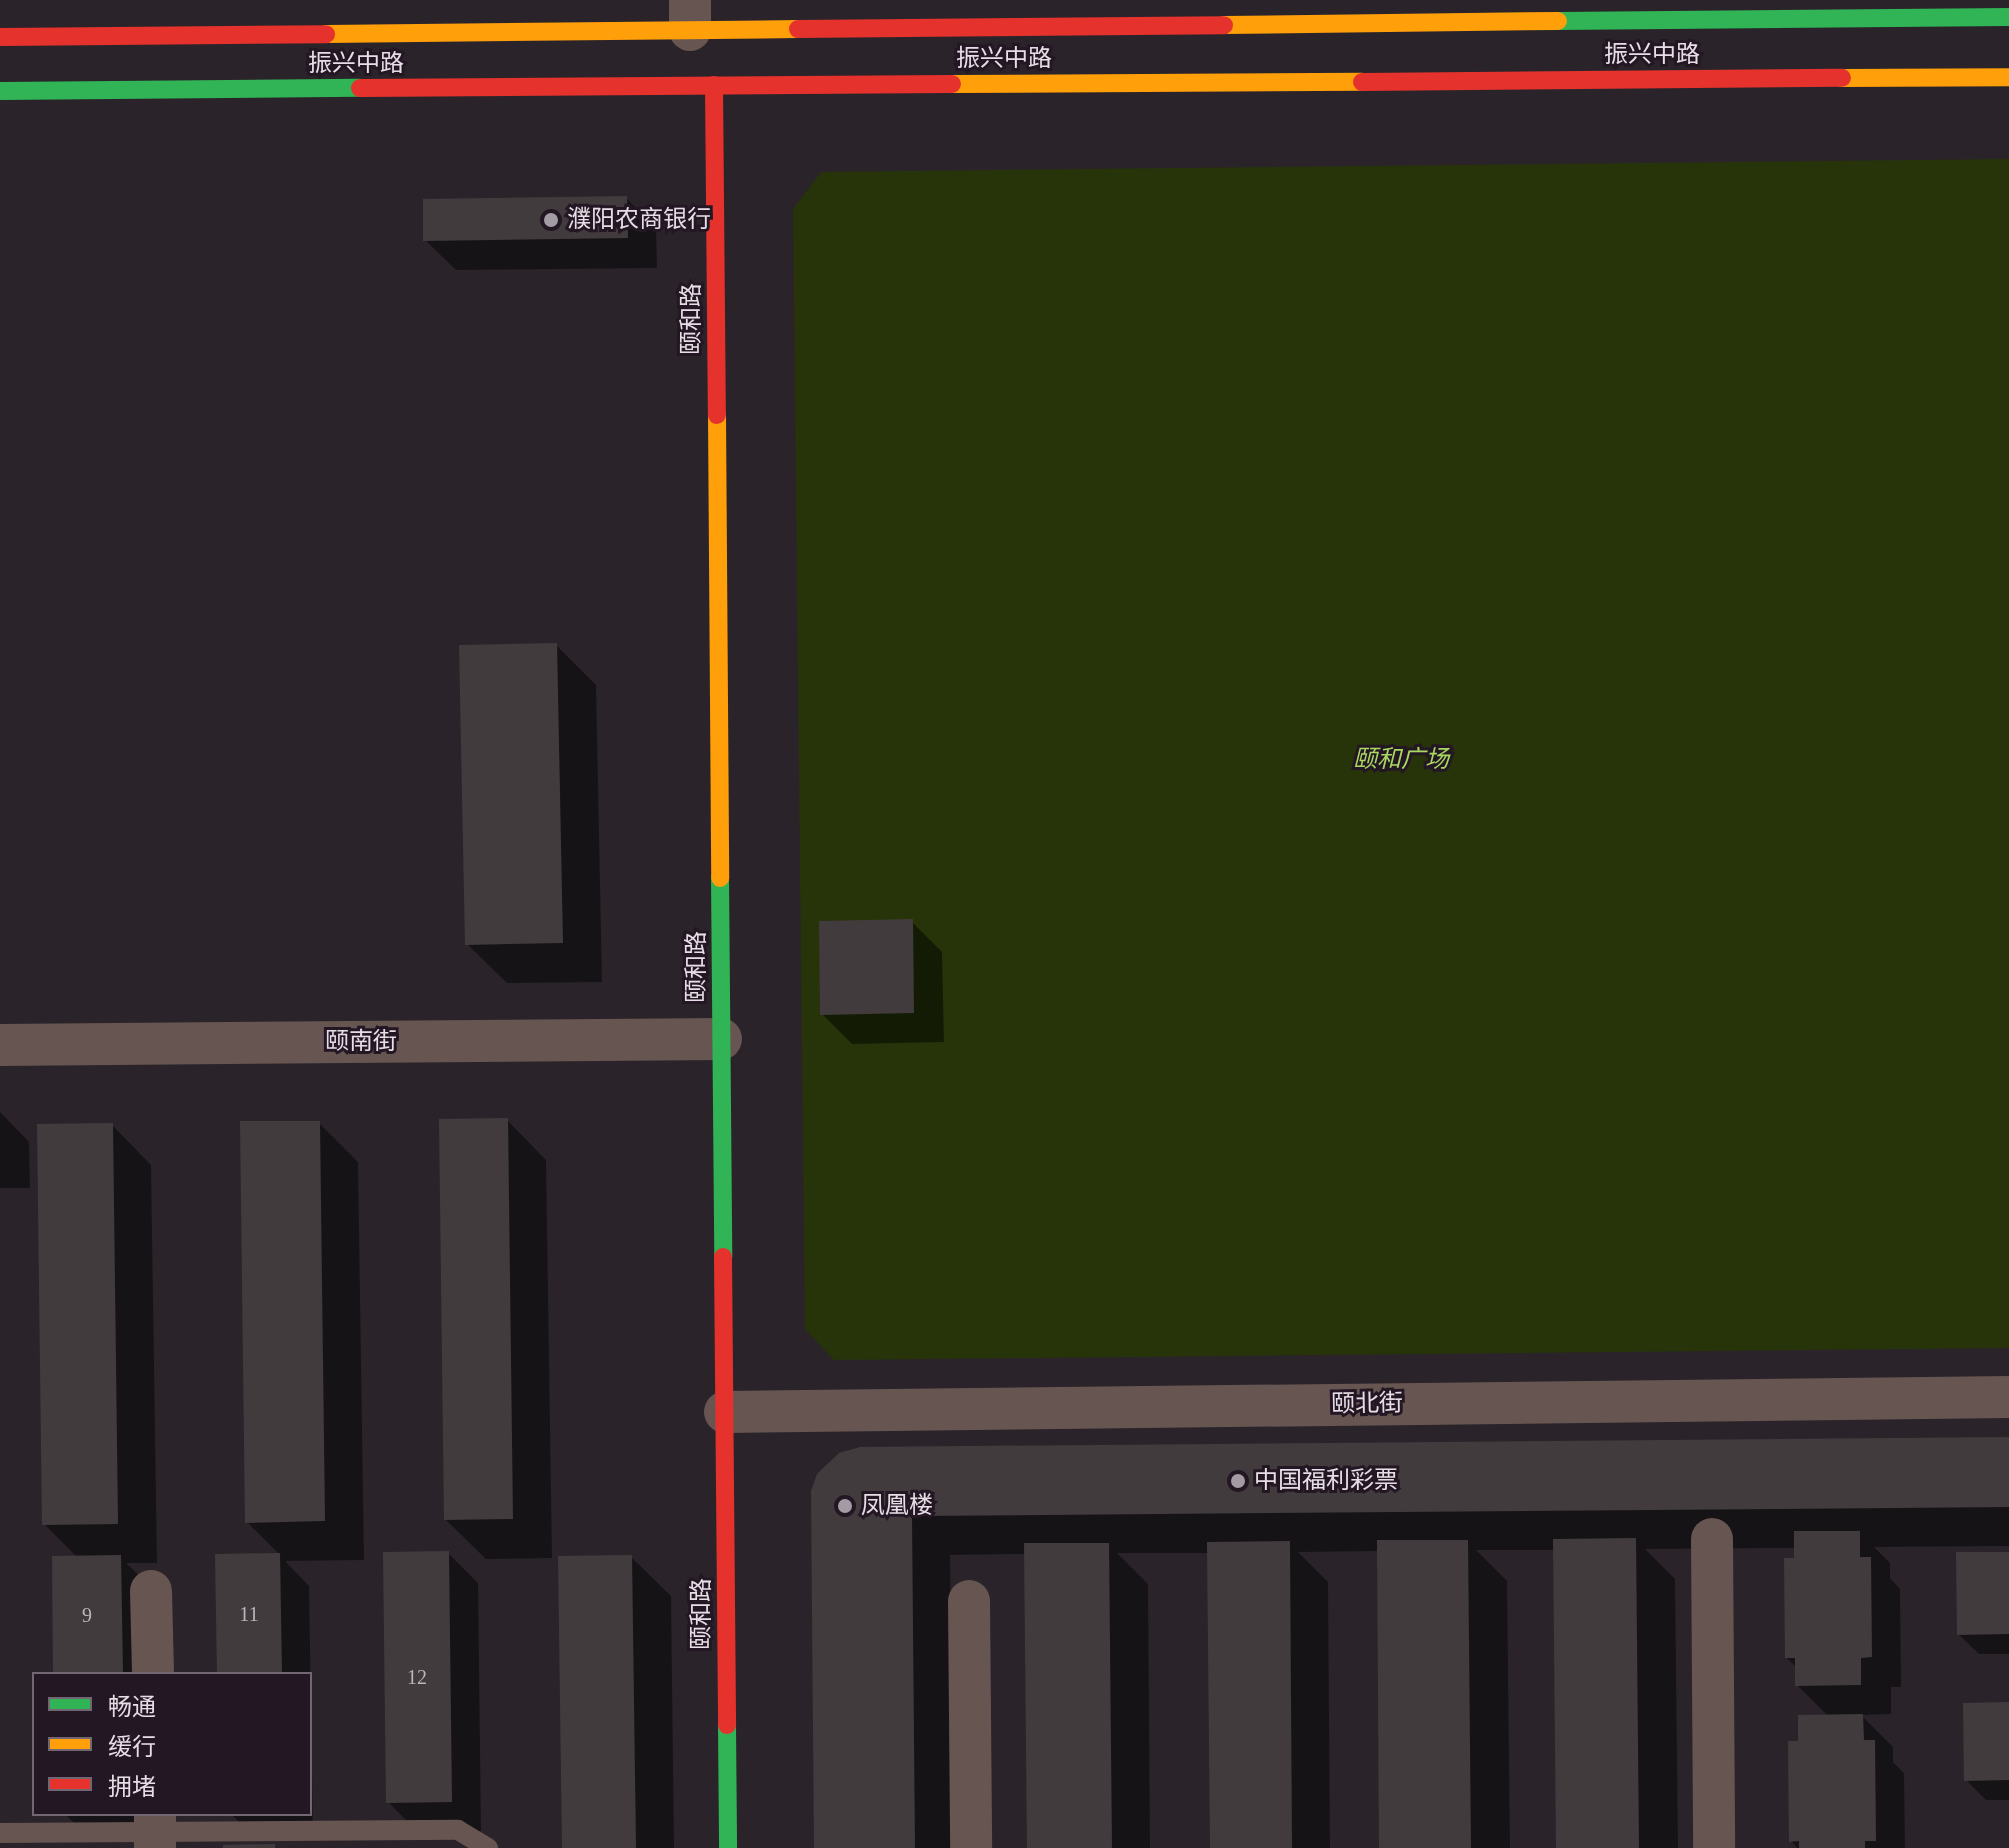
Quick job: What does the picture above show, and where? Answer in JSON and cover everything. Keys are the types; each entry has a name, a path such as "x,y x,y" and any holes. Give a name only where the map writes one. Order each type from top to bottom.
{"street":[{"name":"振兴中路","path":"0,37 690,15 1668,10 2009,17"},
{"name":"振兴中路","path":"0,91 2009,77"},
{"name":"颐和路","path":"714,85 728,1848"},
{"name":"颐南街","path":"0,1045 721,1039"},
{"name":"颐北街","path":"725,1412 2009,1397"},
{"path":"1712,1539 1714,1848"},
{"path":"151,1591 153,1672"},
{"path":"969,1601 971,1848"}],"lane":[{"path":"0,1833 458,1830 488,1848"}],"green space":[{"name":"颐和广场","path":"2009,159 2009,1348 834,1360 805,1329 793,209 821,172"}],"building":[{"path":"627,196 628,238 423,241 423,199"},
{"path":"557,643 563,943 465,945 459,645"},
{"path":"913,919 914,1013 820,1015 819,921"},
{"path":"508,1118 513,1519 444,1520 439,1119"},
{"path":"240,1121 320,1121 325,1521 245,1523"},
{"path":"113,1123 118,1524 42,1525 37,1124"},
{"path":"2009,1437 2009,1507 912,1516 915,1848 814,1848 811,1491 817,1474 839,1453 860,1447"},
{"path":"1794,1531 1860,1531 1860,1557 1871,1557 1872,1657 1861,1658 1861,1685 1795,1686 1795,1658 1785,1658 1784,1558 1794,1558"},
{"path":"1636,1538 1639,1848 1556,1848 1553,1539"},
{"path":"1377,1540 1468,1540 1471,1848 1379,1848"},
{"path":"1290,1541 1292,1848 1210,1848 1207,1542"},
{"path":"1024,1543 1109,1543 1112,1848 1027,1848"},
{"path":"449,1551 452,1802 386,1803 383,1552"},
{"path":"1956,1552 2009,1552 2009,1634 1957,1635"},
{"path":"280,1553 282,1672 217,1672 215,1554"},
{"path":"121,1555 123,1672 53,1672 52,1556"},
{"path":"632,1555 636,1848 562,1848 558,1556"},
{"path":"2009,1702 2009,1780 1964,1781 1963,1703"},
{"path":"1863,1714 1864,1740 1875,1740 1876,1841 1865,1841 1865,1848 1799,1848 1799,1841 1789,1842 1788,1741 1798,1741 1798,1715"},
{"path":"275,1844 275,1848 223,1848 223,1845"}],"traffic: fast":[{"path":"1558,21 2009,17"},
{"path":"0,91 360,88"},
{"path":"720,878 723,1257"},
{"path":"727,1725 728,1848"}],"traffic: slow":[{"path":"1224,25 1558,21"},
{"path":"326,34 798,29"},
{"path":"1842,78 2009,77"},
{"path":"952,84 1362,82"},
{"path":"717,415 720,878"}],"traffic: jam":[{"path":"798,29 1224,25"},
{"path":"0,37 326,34"},
{"path":"1362,82 1842,78"},
{"path":"360,88 952,84"},
{"path":"714,85 717,415"},
{"path":"723,1257 727,1725"}],"place":[{"name":"濮阳农商银行","path":"551,220"},
{"name":"中国福利彩票","path":"1238,1481"},
{"name":"凤凰楼","path":"845,1506"}]}
